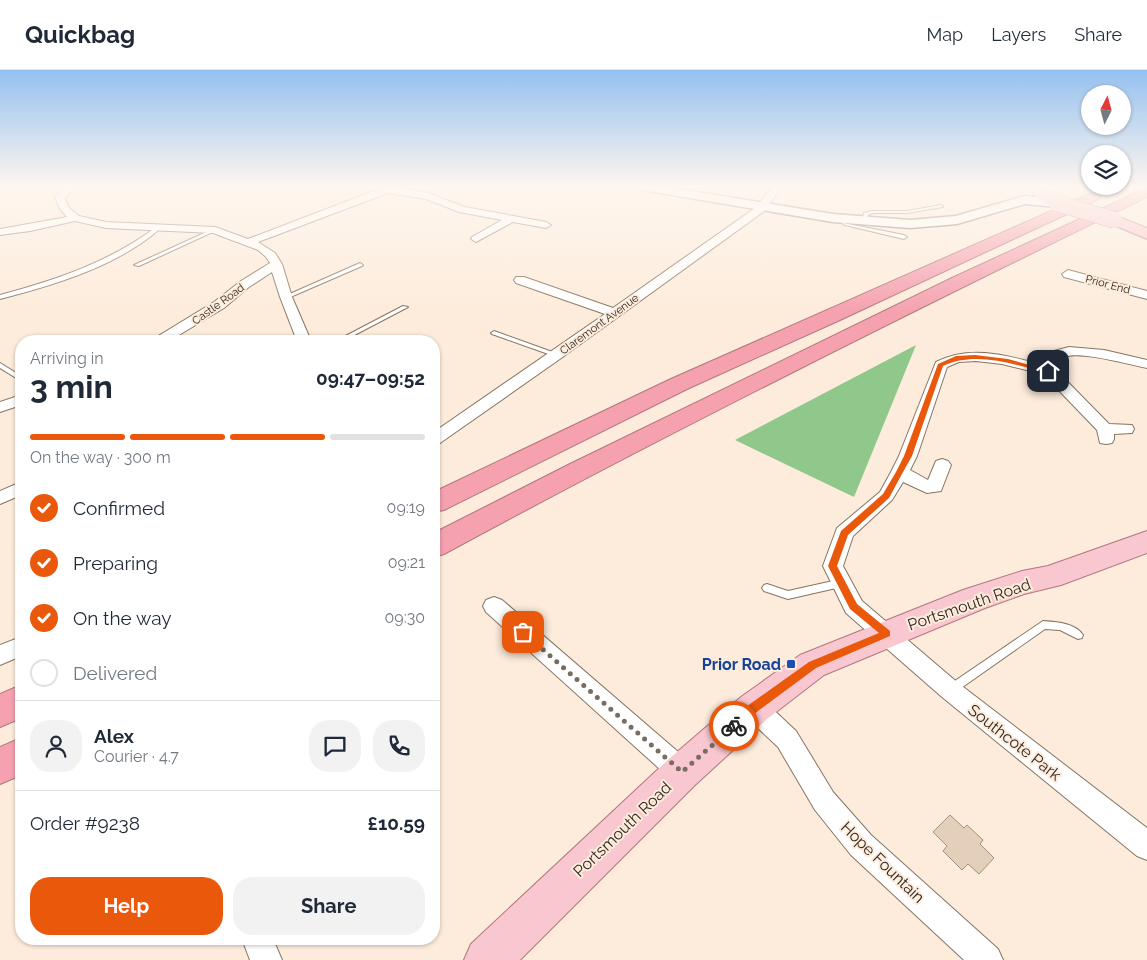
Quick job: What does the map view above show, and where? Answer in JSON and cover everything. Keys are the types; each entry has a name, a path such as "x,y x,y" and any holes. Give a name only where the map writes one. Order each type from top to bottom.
{"highway":[{"path":"440,500 679,384 1025,229"},
{"path":"440,543 577,471 958,282 1070,229"},
{"path":"0,711 15,704"},
{"path":"0,766 15,759"}],"main road":[{"path":"1134,229 1147,234"},
{"name":"Portsmouth Road","path":"487,960 682,772 754,708 812,665 974,600 1050,577 1147,542"}],"street":[{"path":"0,232 26,229"},
{"path":"195,229 215,230 249,242 271,255 302,335"},
{"path":"249,242 285,229"},
{"path":"476,240 495,229"},
{"name":"Claremont Avenue","path":"440,435 556,355 730,229"},
{"name":"Castle Road","path":"170,335 219,305 245,284 276,264"},
{"name":"Prior End","path":"1068,274 1147,295"},
{"path":"520,280 615,313"},
{"path":"1048,371 1053,360 1063,353 1090,353 1147,364"},
{"path":"887,634 854,607 833,566 844,533 886,496 900,472 908,456 941,365 956,358 975,357 1008,361 1048,371 1105,434 1126,429"},
{"path":"0,407 15,402"},
{"path":"900,472 927,487 935,487 942,465"},
{"path":"0,498 15,491"},
{"path":"494,606 682,772"},
{"name":"Southcote Park","path":"887,634 950,690 1147,846"},
{"path":"0,655 15,649"},
{"name":"Hope Fountain","path":"754,708 787,739 824,801 861,845 988,960"},
{"path":"260,945 266,960"}],"lane":[{"path":"0,297 52,282 99,264 144,240 158,229"},
{"path":"887,229 904,236"},
{"path":"137,266 215,230"},
{"path":"286,297 360,265"},
{"path":"351,335 405,307"},
{"path":"494,333 556,355"},
{"path":"0,365 15,375"},
{"path":"767,588 788,594 842,583"},
{"path":"950,690 1043,625 1061,626 1078,635"}],"green space":[{"path":"916,345 854,497 735,440"}],"building":[{"path":"950,815 964,828 967,825 983,840 980,844 994,858 979,874 968,864 962,870 943,851 947,846 933,832"}],"way so far":[{"path":"523,632 682,772 734,726"}],"place":[{"name":"Prior Road","path":"791,664"}],"route":[{"path":"734,726 754,708 812,665 887,634 854,607 833,566 844,533 886,496 900,472 908,456 941,365 956,358 975,357 1008,361 1048,371"}]}
